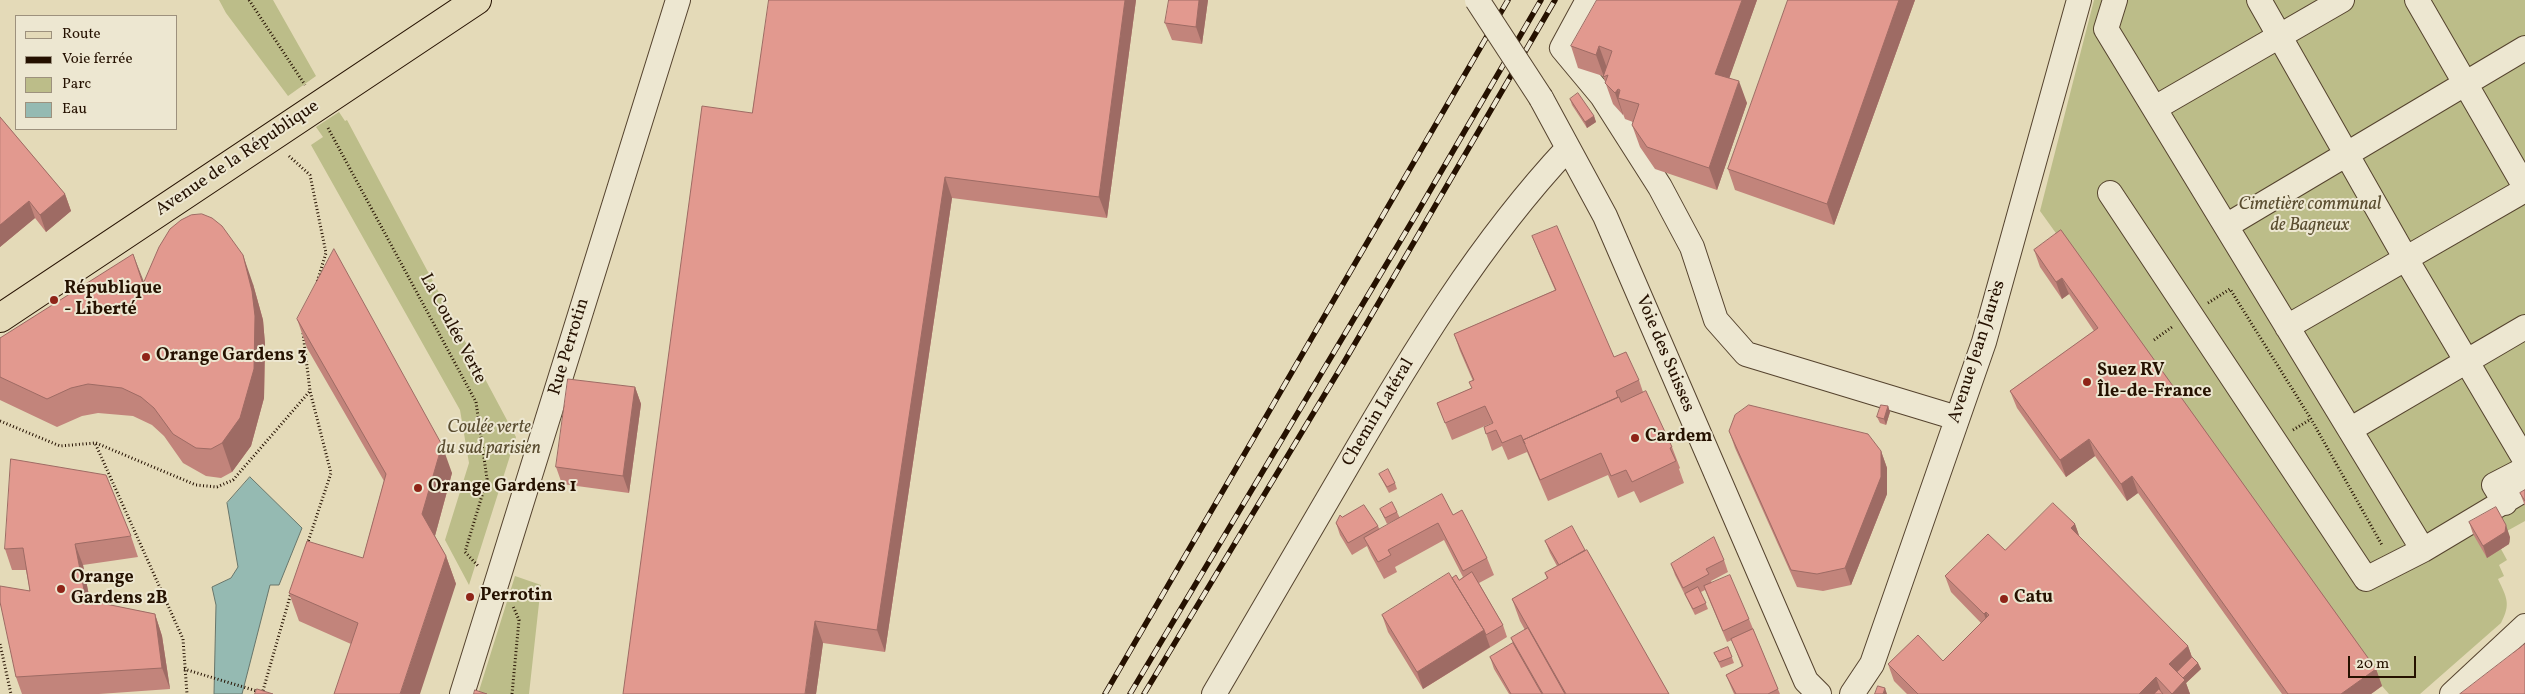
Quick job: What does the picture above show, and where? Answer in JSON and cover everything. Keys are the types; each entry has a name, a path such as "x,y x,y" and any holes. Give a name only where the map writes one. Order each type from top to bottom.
{"main road":[{"name":"Avenue de la République","path":"0,318 477,0"}],"street":[{"name":"Rue Perrotin","path":"462,694 678,0"},
{"name":"Voie des Suisses","path":"1477,0 1541,98 1605,216 1806,681 1819,694"},
{"path":"1588,0 1562,48 1602,96 1660,187 1692,247 1716,320 1746,354 1956,418"},
{"name":"Avenue Jean Jaurès","path":"1852,694 1872,664 1984,342 2079,0"},
{"path":"2115,0 2106,29 2423,550"},
{"path":"2259,0 2406,259 2525,460"},
{"path":"2155,108 2342,0"},
{"path":"2287,327 2525,188 2417,0"},
{"path":"2226,226 2525,48"},
{"name":"Chemin Latéral","path":"1214,694 1405,366 1477,261 1545,172 1568,148"},
{"path":"2110,193 2366,579 2423,550 2505,503 2525,489"},
{"path":"2351,429 2525,327"},
{"path":"2505,503 2494,485 2525,469"},
{"path":"2452,694 2525,626"}],"path":[{"path":"249,0 306,88"},
{"name":"La Coulée Verte","path":"324,120 476,402 488,479 465,552 473,562"},
{"path":"269,139 310,175 326,252 315,287"},
{"path":"2154,340 2190,314 2230,289 2311,419 2394,565"},
{"path":"304,329 302,338 310,391 331,474 304,554"},
{"path":"0,421 60,446 95,443 196,485 217,486 234,480 310,391"},
{"path":"95,443 182,639 187,694"},
{"path":"184,668 262,693 292,590"},
{"path":"510,597 519,620 512,694"},
{"path":"0,644 11,694"}],"green space":[{"path":"219,0 273,0 316,76 288,96 226,13"},
{"name":"Cimetière communal de Bagneux","path":"2094,0 2525,0 2525,521 2507,531 2510,542 2501,549 2507,560 2499,565 2504,576 2498,579 2506,596 2507,606 2501,623 2420,694 2389,694 2382,686 2040,211"},
{"name":"Coulée verte du sud parisien","path":"339,112 345,121 347,120 516,437 469,585 445,540 469,463 460,410 311,145 323,137 316,127"},
{"path":"515,576 541,585 529,694 478,694"}],"water":[{"path":"250,477 302,528 279,585 270,585 242,694 214,694 216,605 212,587 231,578 238,567 227,503"}],"building":[{"path":"769,0 1125,0 1099,197 945,177 877,630 815,621 805,694 623,694 702,106 752,113"},
{"path":"1169,0 1199,0 1196,27 1165,23"},
{"path":"1597,0 1742,0 1715,74 1739,81 1709,168 1647,147 1632,125 1639,104 1618,98 1620,90 1618,89 1615,93 1605,83 1608,75 1603,77 1612,51 1599,46 1596,55 1571,46"},
{"path":"1788,0 1899,0 1827,204 1728,169"},
{"path":"1578,93 1594,116 1585,122 1570,99"},
{"path":"0,117 65,194 40,215 29,201 0,225"},
{"name":"Orange Gardens 3","path":"202,214 212,218 222,226 243,255 252,291 255,316 254,369 240,418 222,443 211,449 196,448 173,434 154,408 141,397 122,388 88,384 71,388 47,399 0,377 0,338 133,254 143,284 159,247 170,229 191,215"},
{"path":"1557,226 1614,357 1626,352 1639,380 1616,391 1618,397 1523,440 1521,435 1502,443 1496,430 1486,434 1484,427 1493,423 1485,406 1445,423 1437,403 1472,388 1469,382 1474,380 1454,334 1556,290 1532,236"},
{"path":"2061,230 2376,669 2341,694 2288,694 2132,476 2121,484 2089,439 2060,460 2010,391 2098,328 2062,278 2056,282 2034,250"},
{"name":"Orange Gardens 1","path":"334,249 442,445 422,514 446,556 400,694 334,694 358,623 289,593 307,541 363,558 386,474 297,319"},
{"path":"568,379 635,387 623,476 556,467"},
{"path":"1646,391 1672,447 1670,448 1676,461 1632,482 1626,470 1611,476 1601,453 1540,480 1523,440 1619,397 1621,402"},
{"path":"1749,405 1868,434 1881,451 1881,477 1845,568 1817,574 1791,570 1729,431 1735,415"},
{"path":"1881,405 1888,406 1884,419 1877,417"},
{"name":"Orange Gardens 2B","path":"11,459 106,475 131,536 75,544 86,600 155,614 162,668 16,677 0,602 0,586 30,591 23,548 5,549"},
{"path":"1388,469 1395,483 1387,487 1379,474"},
{"path":"2525,490 2525,501 2520,493"},
{"path":"1442,494 1453,515 1462,510 1487,558 1463,571 1438,523 1388,550 1391,555 1378,562 1364,538"},
{"path":"1392,502 1397,512 1385,518 1380,509"},
{"path":"2053,503 2075,524 2071,528 2188,646 2169,664 2185,680 2172,694 2156,677 2139,694 1918,694 1888,664 1918,635 1943,661 1989,615 1986,612 1984,614 1945,576 1988,534 2005,550"},
{"path":"1364,505 1378,526 1348,543 1336,523 1340,515 1342,517"},
{"path":"2496,507 2506,525 2505,532 2483,546 2469,522"},
{"path":"1572,526 1585,550 1559,565 1545,541"},
{"path":"1714,537 1724,560 1706,569 1709,574 1683,588 1671,564"},
{"path":"1587,550 1669,694 1566,694 1512,599 1548,578 1545,573"},
{"path":"1472,572 1503,625 1486,635 1452,578 1456,575 1459,580"},
{"path":"1449,573 1484,630 1417,672 1382,615"},
{"path":"1730,575 1749,619 1723,631 1704,586"},
{"path":"1698,587 1706,603 1693,609 1685,594"},
{"path":"1528,628 1565,694 1543,694 1511,638"},
{"path":"1753,629 1778,689 1768,694 1736,694 1726,675 1743,666 1731,639"},
{"path":"1513,643 1542,694 1511,694 1490,657"},
{"path":"2525,644 2525,694 2460,694"},
{"path":"1728,647 1732,657 1719,662 1714,653"},
{"path":"2192,657 2198,663 2183,678 2177,672"},
{"path":"1878,686 1885,688 1883,694 1875,694"},
{"path":"257,689 273,694 255,694"},
{"path":"2159,689 2163,694 2154,694"},
{"path":"475,690 487,694 474,694"}],"railway":[{"path":"1105,694 1508,0"},
{"path":"1130,694 1417,213 1541,0"},
{"path":"1144,694 1343,364 1555,0"}],"place":[{"name":"République - Liberté","path":"54,300"},
{"name":"Orange Gardens 3","path":"146,357"},
{"name":"Suez RV Île-de-France","path":"2087,382"},
{"name":"Cardem","path":"1635,438"},
{"name":"Orange Gardens 1","path":"418,488"},
{"name":"Orange Gardens 2B","path":"61,589"},
{"name":"Perrotin","path":"470,597"},
{"name":"Catu","path":"2004,599"}]}
